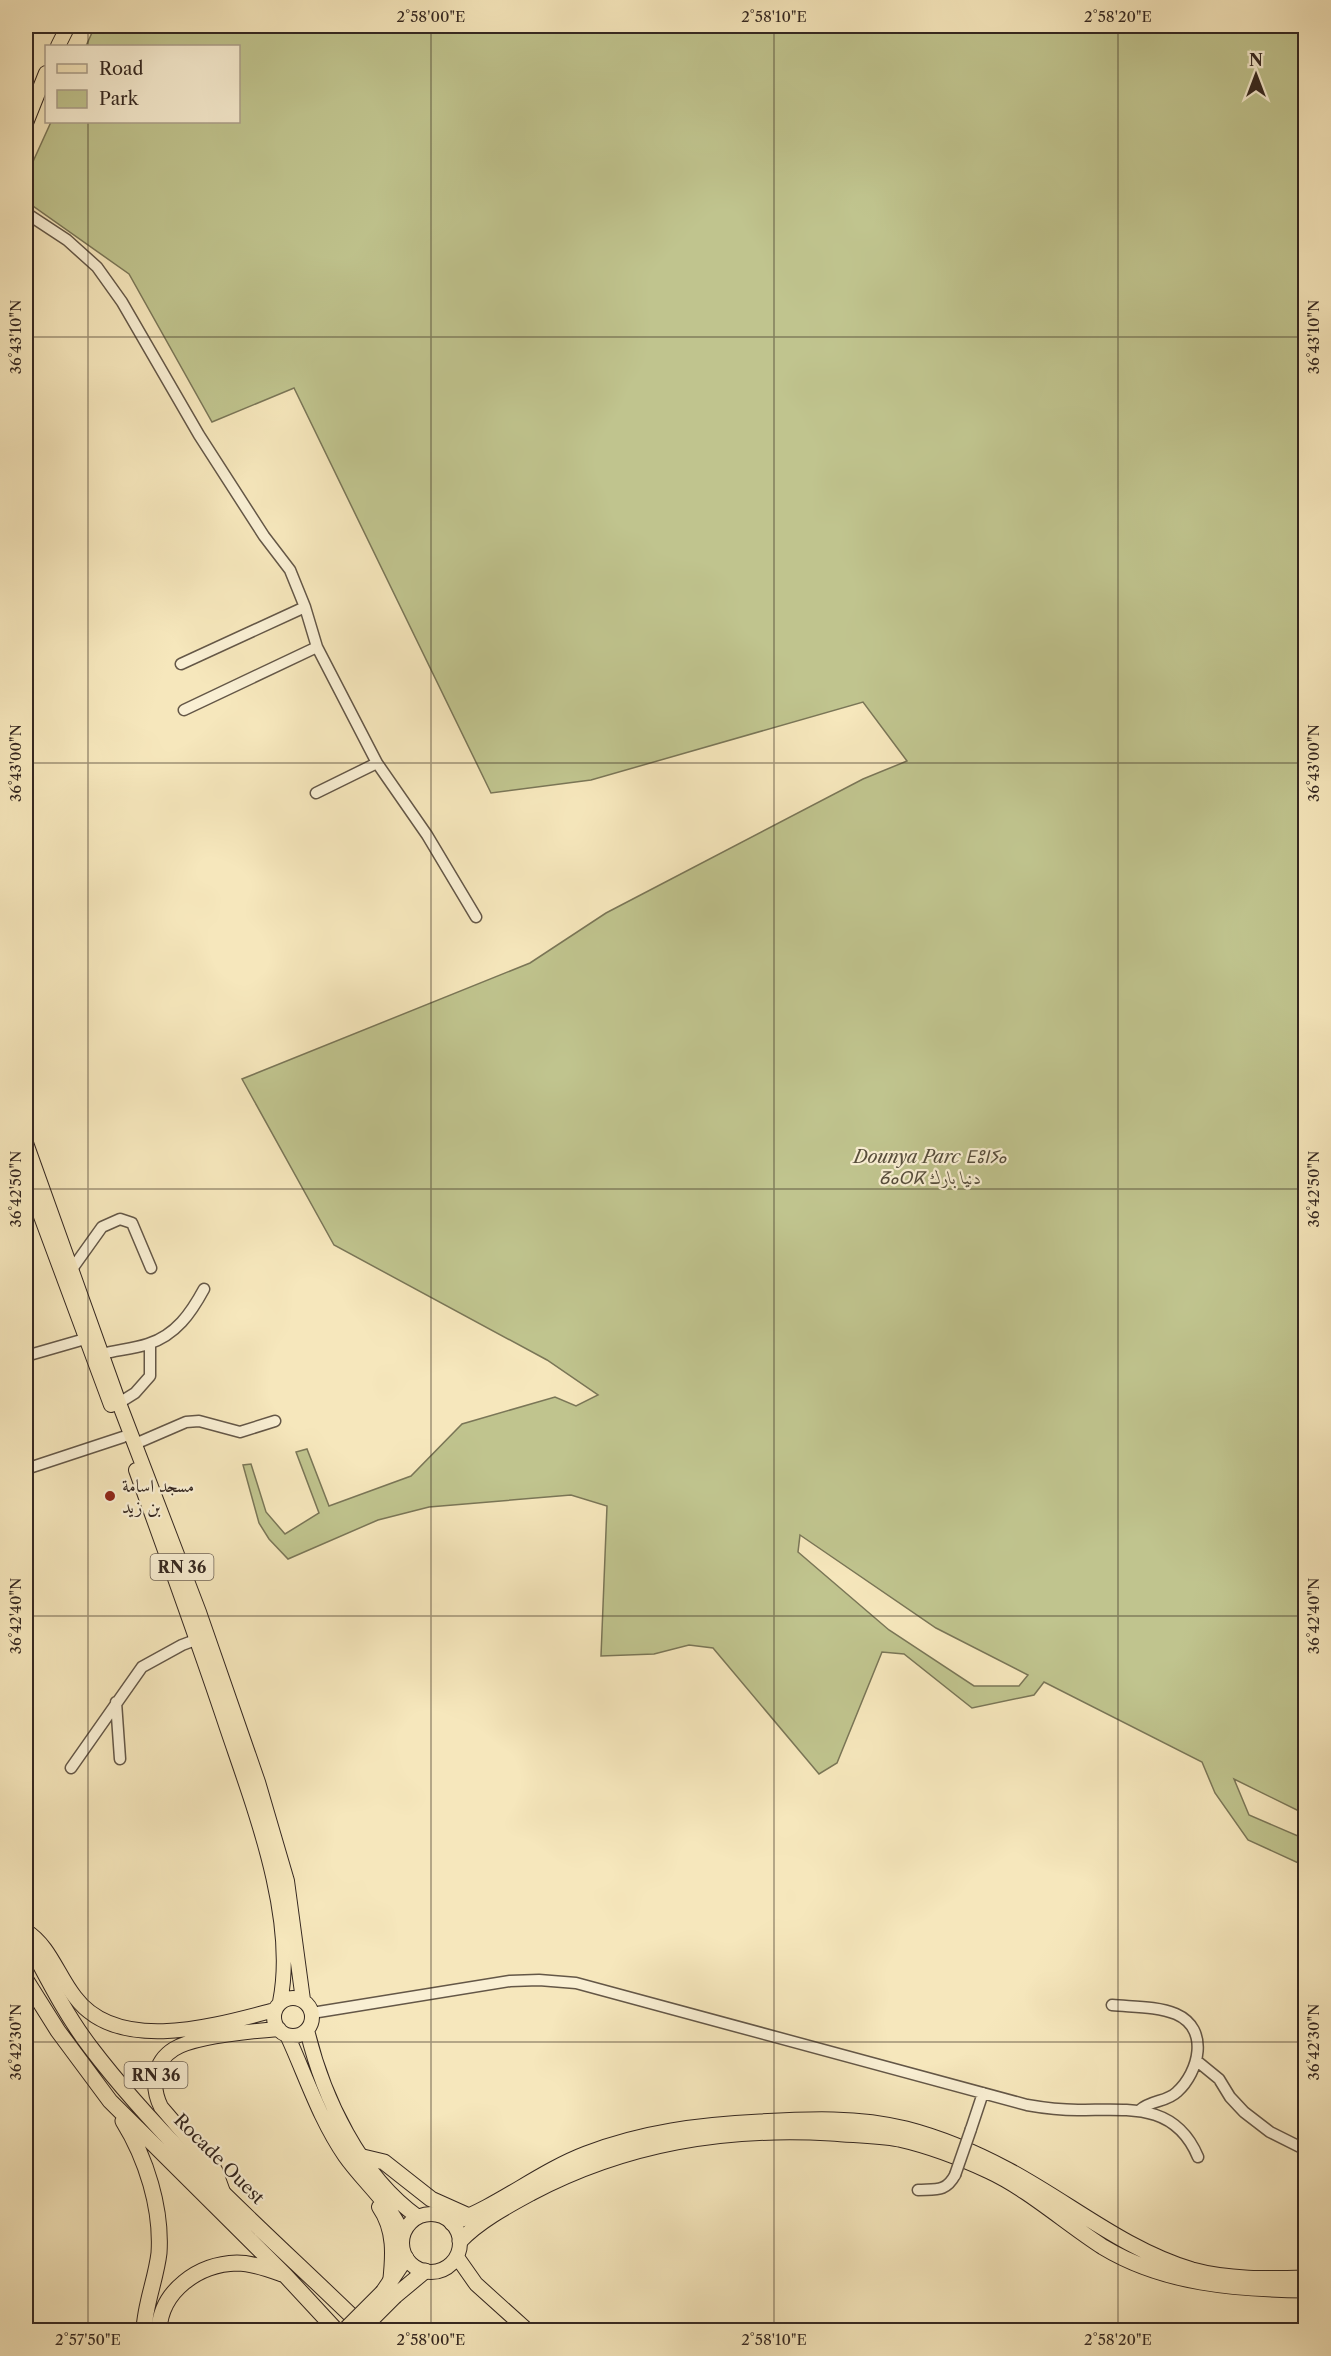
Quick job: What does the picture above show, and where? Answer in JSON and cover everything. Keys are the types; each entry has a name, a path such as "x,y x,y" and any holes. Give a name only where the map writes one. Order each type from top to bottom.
{"highway":[{"name":"Rocade Ouest","path":"26,1938 74,2023 107,2068 157,2125 366,2331"},
{"name":"Rocade Ouest","path":"26,1986 110,2100 285,2275 336,2331"},
{"path":"110,2100 139,2150 153,2193 157,2219 159,2254 144,2331"},
{"path":"452,2223 469,2216 549,2171 585,2154 626,2140 674,2129 703,2126 783,2120 848,2121 906,2129 968,2151 1026,2180 1125,2242 1193,2270 1240,2277 1305,2278"},
{"path":"458,2249 472,2230 496,2214 558,2179 607,2159 647,2147 727,2135 802,2132 899,2139 933,2149 991,2172 1104,2247 1137,2264 1174,2277 1228,2287 1305,2290"},
{"path":"363,2157 384,2162 431,2199 469,2216"},
{"path":"361,2331 390,2290 406,2258"},
{"path":"159,2331 161,2315 171,2295 178,2286 199,2273 221,2265 237,2263 249,2264 285,2275"},
{"path":"345,2331 390,2290 425,2271"}],"main road":[{"path":"58,45 68,26"},
{"path":"26,123 45,76"},
{"name":"RN 36","path":"26,1143 120,1403 129,1440"},
{"name":"RN 36","path":"26,1176 85,1339 199,1612 262,1793 287,1881 303,2000"},
{"name":"RN 36","path":"140,1468 250,1797 272,1877 281,1922 285,1964 285,1978 278,2006"},
{"path":"26,1931 45,1949 81,2005 110,2025 140,2031 177,2030 217,2024 278,2006 289,1998 303,2000 309,2005 312,2022 307,2030 296,2036 283,2032"},
{"path":"278,2006 274,2018 283,2032 325,2124 347,2158 392,2211 403,2234"},
{"path":"307,2030 326,2092 363,2157 392,2195 418,2217"},
{"name":"RN 36","path":"223,2192 215,2170 161,2107 155,2095 155,2076 164,2057 180,2046 249,2032 283,2032"},
{"path":"362,2177 368,2194 384,2214 389,2225 393,2249 390,2290"},
{"path":"436,2214 452,2223 459,2233 458,2249 446,2268 436,2272 425,2271 415,2267 406,2258 402,2244 403,2234 409,2224 418,2217 436,2214"},
{"path":"458,2249 476,2284 527,2331"},
{"path":"446,2268 465,2282 516,2331"}],"street":[{"path":"26,213 68,240 97,267 122,302 199,435 264,536 290,570 305,607 317,647 377,763 427,835 476,917"},
{"path":"181,664 305,607"},
{"path":"184,710 317,647"},
{"path":"316,794 377,763"},
{"path":"72,1269 102,1227 120,1219 132,1223 151,1268"},
{"path":"102,1354 150,1344 169,1334 184,1321 204,1288"},
{"path":"26,1356 85,1339"},
{"path":"120,1403 135,1393 150,1376 150,1344"},
{"path":"26,1468 186,1422 199,1421 240,1432 274,1421"},
{"path":"71,1768 142,1667 198,1639"},
{"path":"116,1702 120,1759"},
{"path":"312,2013 510,1981 539,1980 576,1983 983,2093 1047,2108 1140,2110 1160,2116 1179,2128 1188,2136 1198,2157"},
{"path":"1112,2005 1167,2011 1179,2016 1188,2024 1198,2042 1197,2061 1183,2086 1175,2095 1149,2103 1140,2110"},
{"path":"1197,2061 1219,2079 1230,2097 1244,2112 1270,2132 1305,2150"},
{"path":"918,2190 944,2188 950,2185 956,2175 983,2093"}],"green space":[{"name":"Dounya Parc ⴹⵓⵏⵢⴰ ⵒⴰⵔⴽ دنيا بارك","path":"95,26 1305,26 1305,1814 1234,1779 1249,1815 1305,1839 1305,1866 1248,1840 1215,1793 1202,1762 1044,1682 1034,1695 972,1708 904,1654 882,1652 837,1763 819,1774 713,1648 689,1645 654,1654 601,1656 607,1506 571,1495 429,1507 378,1520 288,1559 269,1539 259,1523 243,1465 251,1464 266,1512 285,1534 319,1513 296,1452 307,1449 329,1506 411,1476 462,1424 555,1397 576,1406 598,1395 547,1360 334,1245 242,1079 530,963 606,913 863,779 907,761 863,702 591,780 491,793 294,388 212,422 129,274 26,201 26,177 51,123 240,123 240,45 86,45","holes":["800,1535 936,1628 1028,1675 1019,1686 974,1686 889,1630 798,1552"]}],"place":[{"name":"مسجد اسامة بن زيد","path":"110,1496"}]}
